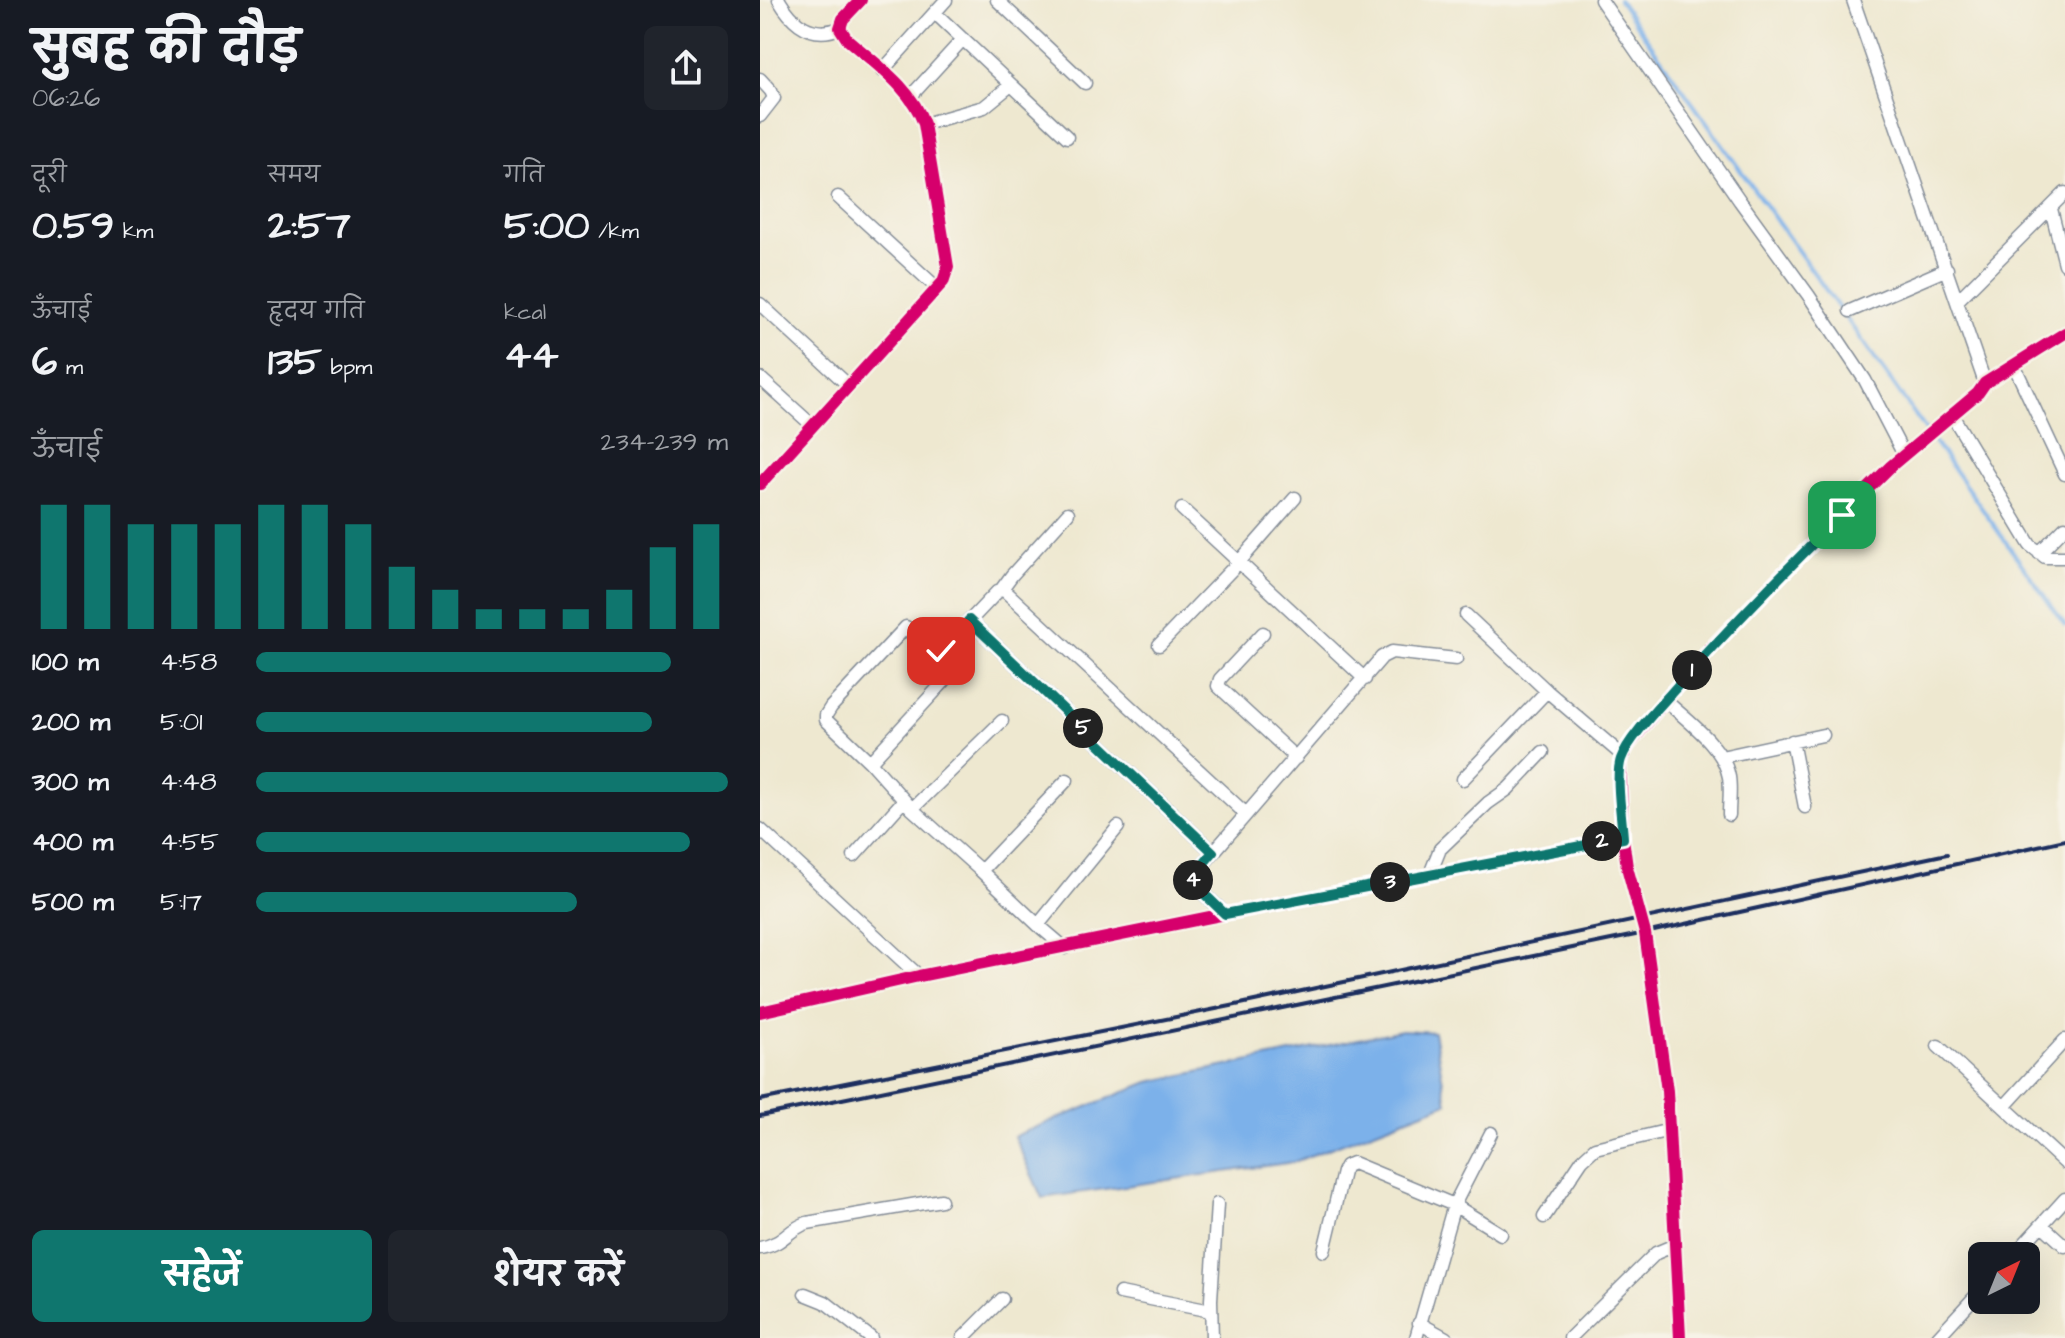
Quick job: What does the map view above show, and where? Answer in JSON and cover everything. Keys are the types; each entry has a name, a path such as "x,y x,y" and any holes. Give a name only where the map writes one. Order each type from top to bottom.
{"street":[{"path":"779,0 791,18 803,26 823,33 840,28"},
{"path":"840,28 843,19 861,0"},
{"path":"882,71 946,0"},
{"path":"997,0 1085,83"},
{"path":"1601,0 1865,380 1904,455"},
{"path":"1853,0 1985,383"},
{"path":"935,13 1067,137"},
{"path":"760,484 943,282 948,267 924,124 919,111 910,97 847,39 840,28"},
{"path":"910,97 963,39"},
{"path":"760,79 774,98 760,116"},
{"path":"924,124 984,107 1011,85"},
{"path":"1958,300 2065,193"},
{"path":"838,197 937,288"},
{"path":"2051,209 2065,264"},
{"path":"1850,311 1947,269"},
{"path":"760,304 848,385"},
{"path":"1680,1338 1667,1091 1645,933 1627,867 1623,838 1619,769 1622,755 1713,646 1904,455 1978,393 1985,383 2065,333"},
{"path":"2014,365 2065,474"},
{"path":"760,378 813,426"},
{"path":"1952,415 2021,532 2039,553 2051,558 2065,557"},
{"path":"1159,645 1295,498"},
{"path":"1182,509 1365,679"},
{"path":"941,651 1001,590 1068,513"},
{"path":"2039,553 2065,527"},
{"path":"1001,590 1008,593 1246,814"},
{"path":"1466,615 1547,691 1622,755"},
{"path":"969,620 1213,852"},
{"path":"906,627 826,715 826,720 870,762 908,805 1065,948"},
{"path":"1263,633 1220,679 1218,686 1296,758"},
{"path":"1225,914 1195,885 1193,876 1382,657 1392,652 1456,659"},
{"path":"870,762 951,674"},
{"path":"1463,779 1547,691"},
{"path":"1665,700 1721,757 1729,780 1729,815"},
{"path":"854,856 1002,721"},
{"path":"1721,757 1823,735"},
{"path":"1792,741 1805,807"},
{"path":"1430,874 1440,849 1488,803 1508,789 1543,752"},
{"path":"981,871 1067,780"},
{"path":"1038,925 1118,827"},
{"path":"760,829 919,976"},
{"path":"760,1012 919,976 1225,914 1623,838"},
{"path":"2004,1107 2065,1040"},
{"path":"1938,1046 2065,1163"},
{"path":"2054,1051 2065,1061"},
{"path":"1544,1217 1582,1160 1595,1148 1670,1130"},
{"path":"1416,1338 1454,1205 1491,1133"},
{"path":"1324,1251 1343,1172 1346,1166 1353,1163 1454,1205 1501,1234"},
{"path":"2026,1242 2065,1199"},
{"path":"760,1248 781,1242 794,1228 807,1223 941,1200"},
{"path":"1212,1338 1217,1204"},
{"path":"2042,1225 2065,1246"},
{"path":"1570,1338 1656,1253 1675,1245"},
{"path":"1120,1293 1211,1311"},
{"path":"805,1294 825,1302 871,1338"},
{"path":"963,1338 1002,1299"},
{"path":"1937,1338 1968,1304"},
{"path":"1419,1323 1446,1338"}],"water":[{"path":"1402,1030 1434,1032 1447,1103 1294,1162 1042,1198 1014,1136 1149,1082"}],"waterway":[{"path":"1619,0 2065,625"}],"railway":[{"path":"760,1116 1645,933 2065,840"},
{"path":"760,1100 1231,1006 1947,854"}],"cycle path":[{"path":"760,484 943,282 948,267 924,124 901,87 847,39 840,28 843,19 861,0"},
{"path":"1680,1338 1667,1091 1645,933 1627,867 1620,762 1628,746 1713,646 1891,466 1978,393 1985,383 2065,333"},
{"path":"760,1012 919,976 1225,914 1623,838"}],"route":[{"path":"941,651 969,620 1213,852 1193,880 1225,914 1623,838 1619,769 1628,746 1713,646 1842,515"}]}
